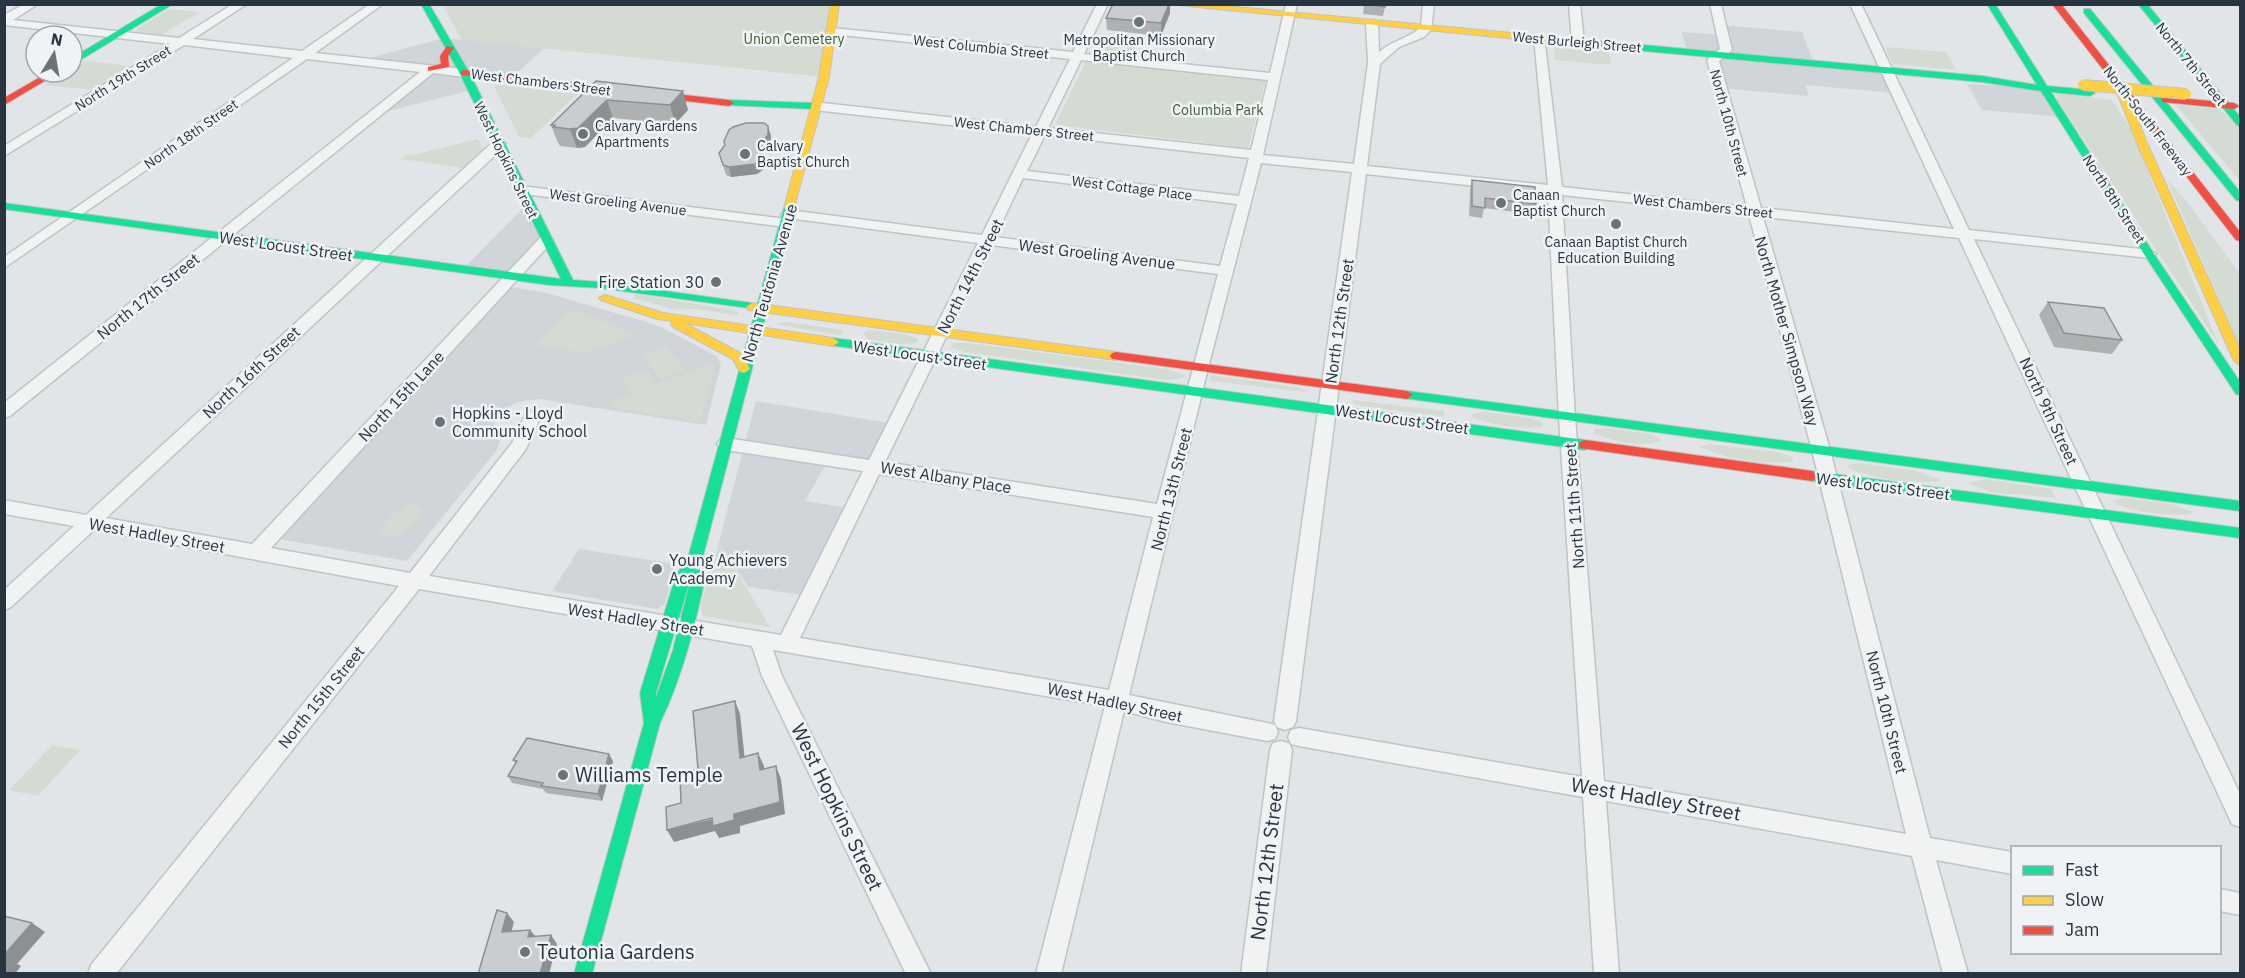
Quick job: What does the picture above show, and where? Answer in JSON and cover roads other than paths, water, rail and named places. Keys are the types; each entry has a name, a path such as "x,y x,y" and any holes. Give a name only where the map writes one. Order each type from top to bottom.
{"main road":[{"path":"84,55 169,4"},
{"name":"West Hopkins Street","path":"425,4 464,73 569,284"},
{"name":"North Teutonia Avenue","path":"583,974 652,723 668,693 683,576 695,560 744,369 787,219 814,106 824,77 835,4"},
{"name":"West Burleigh Street","path":"1172,4 1291,10 1372,23 1982,79 2002,78 2041,85 2086,89 2222,101 2241,100"},
{"name":"North 8th Street","path":"1991,4 2149,254 2241,391"},
{"name":"North-South Freeway","path":"2056,4 2241,238"},
{"name":"North-South Freeway","path":"2082,4 2241,198"},
{"name":"North 7th Street","path":"2142,4 2241,123"},
{"path":"431,69 446,65 444,56 450,48"},
{"name":"West Chambers Street","path":"464,73 749,105 814,106"},
{"path":"4,102 35,84"},
{"path":"2119,85 2142,143 2241,361"},
{"name":"West Burleigh Street","path":"2222,101 2241,107"},
{"path":"2214,164 2241,189"},
{"name":"West Locust Street","path":"4,206 513,277 569,284 600,285 761,309 2241,506"},
{"path":"558,259 575,265"},
{"path":"593,272 659,294"},
{"name":"West Locust Street","path":"569,284 577,289 661,316 688,318 755,332 1195,393 1328,408 1828,479 2241,533"},
{"path":"661,316 738,357 744,369"},
{"name":"North Teutonia Avenue","path":"652,723 648,693 678,626"}],"street":[{"path":"4,21 33,4"},
{"name":"North 19th Street","path":"4,152 242,4"},
{"name":"North 18th Street","path":"4,264 378,4"},
{"name":"North 14th Street","path":"787,643 1103,4"},
{"path":"1373,60 1395,45 1420,35 1427,28 1429,4"},
{"path":"1574,4 1578,42"},
{"name":"North 10th Street","path":"1715,4 1726,50 1713,60 1753,211"},
{"name":"North 9th Street","path":"1855,4 2241,818"},
{"name":"North 13th Street","path":"1048,974 1200,368 1256,157 1291,10"},
{"name":"West Chambers Street","path":"4,21 464,73"},
{"name":"North 12th Street","path":"1253,974 1360,170 1373,60 1372,23"},
{"name":"West Columbia Street","path":"832,31 1275,77"},
{"name":"North 11th Street","path":"1540,38 1554,190 1567,417 1607,974"},
{"name":"North 17th Street","path":"4,412 431,69"},
{"name":"West Chambers Street","path":"814,106 1360,170 2149,254"},
{"name":"North 16th Street","path":"4,602 499,144"},
{"name":"West Cottage Place","path":"1020,174 1244,201"},
{"name":"West Groeling Avenue","path":"521,190 988,240 1227,271"},
{"name":"North Mother Simpson Way","path":"1753,211 1821,450"},
{"name":"North 15th Lane","path":"256,552 546,240"},
{"name":"North 15th Street","path":"100,974 520,445 533,416"},
{"name":"West Albany Place","path":"726,444 874,465 1165,512"},
{"name":"North 10th Street","path":"1821,450 1921,847 1956,974"},
{"name":"West Hadley Street","path":"4,507 678,626 1078,692 1166,713 1283,735 2011,863"},
{"name":"West Hopkins Street","path":"759,638 772,676 919,974"},
{"path":"2221,900 2241,904"}],"place":[{"name":"Metropolitan Missionary Baptist Church","path":"1139,22"},
{"name":"Calvary Gardens Apartments","path":"583,134"},
{"name":"Calvary Baptist Church","path":"745,154"},
{"name":"Canaan Baptist Church","path":"1501,203"},
{"name":"Canaan Baptist Church Education Building","path":"1616,224"},
{"name":"Fire Station 30","path":"716,282"},
{"name":"Hopkins - Lloyd Community School","path":"440,422"},
{"name":"Young Achievers Academy","path":"657,569"},
{"name":"Williams Temple","path":"563,775"},
{"name":"Teutonia Gardens","path":"525,952"}],"park label":[{"name":"Union Cemetery","path":"794,39"},
{"name":"Columbia Park","path":"1218,110"}]}
